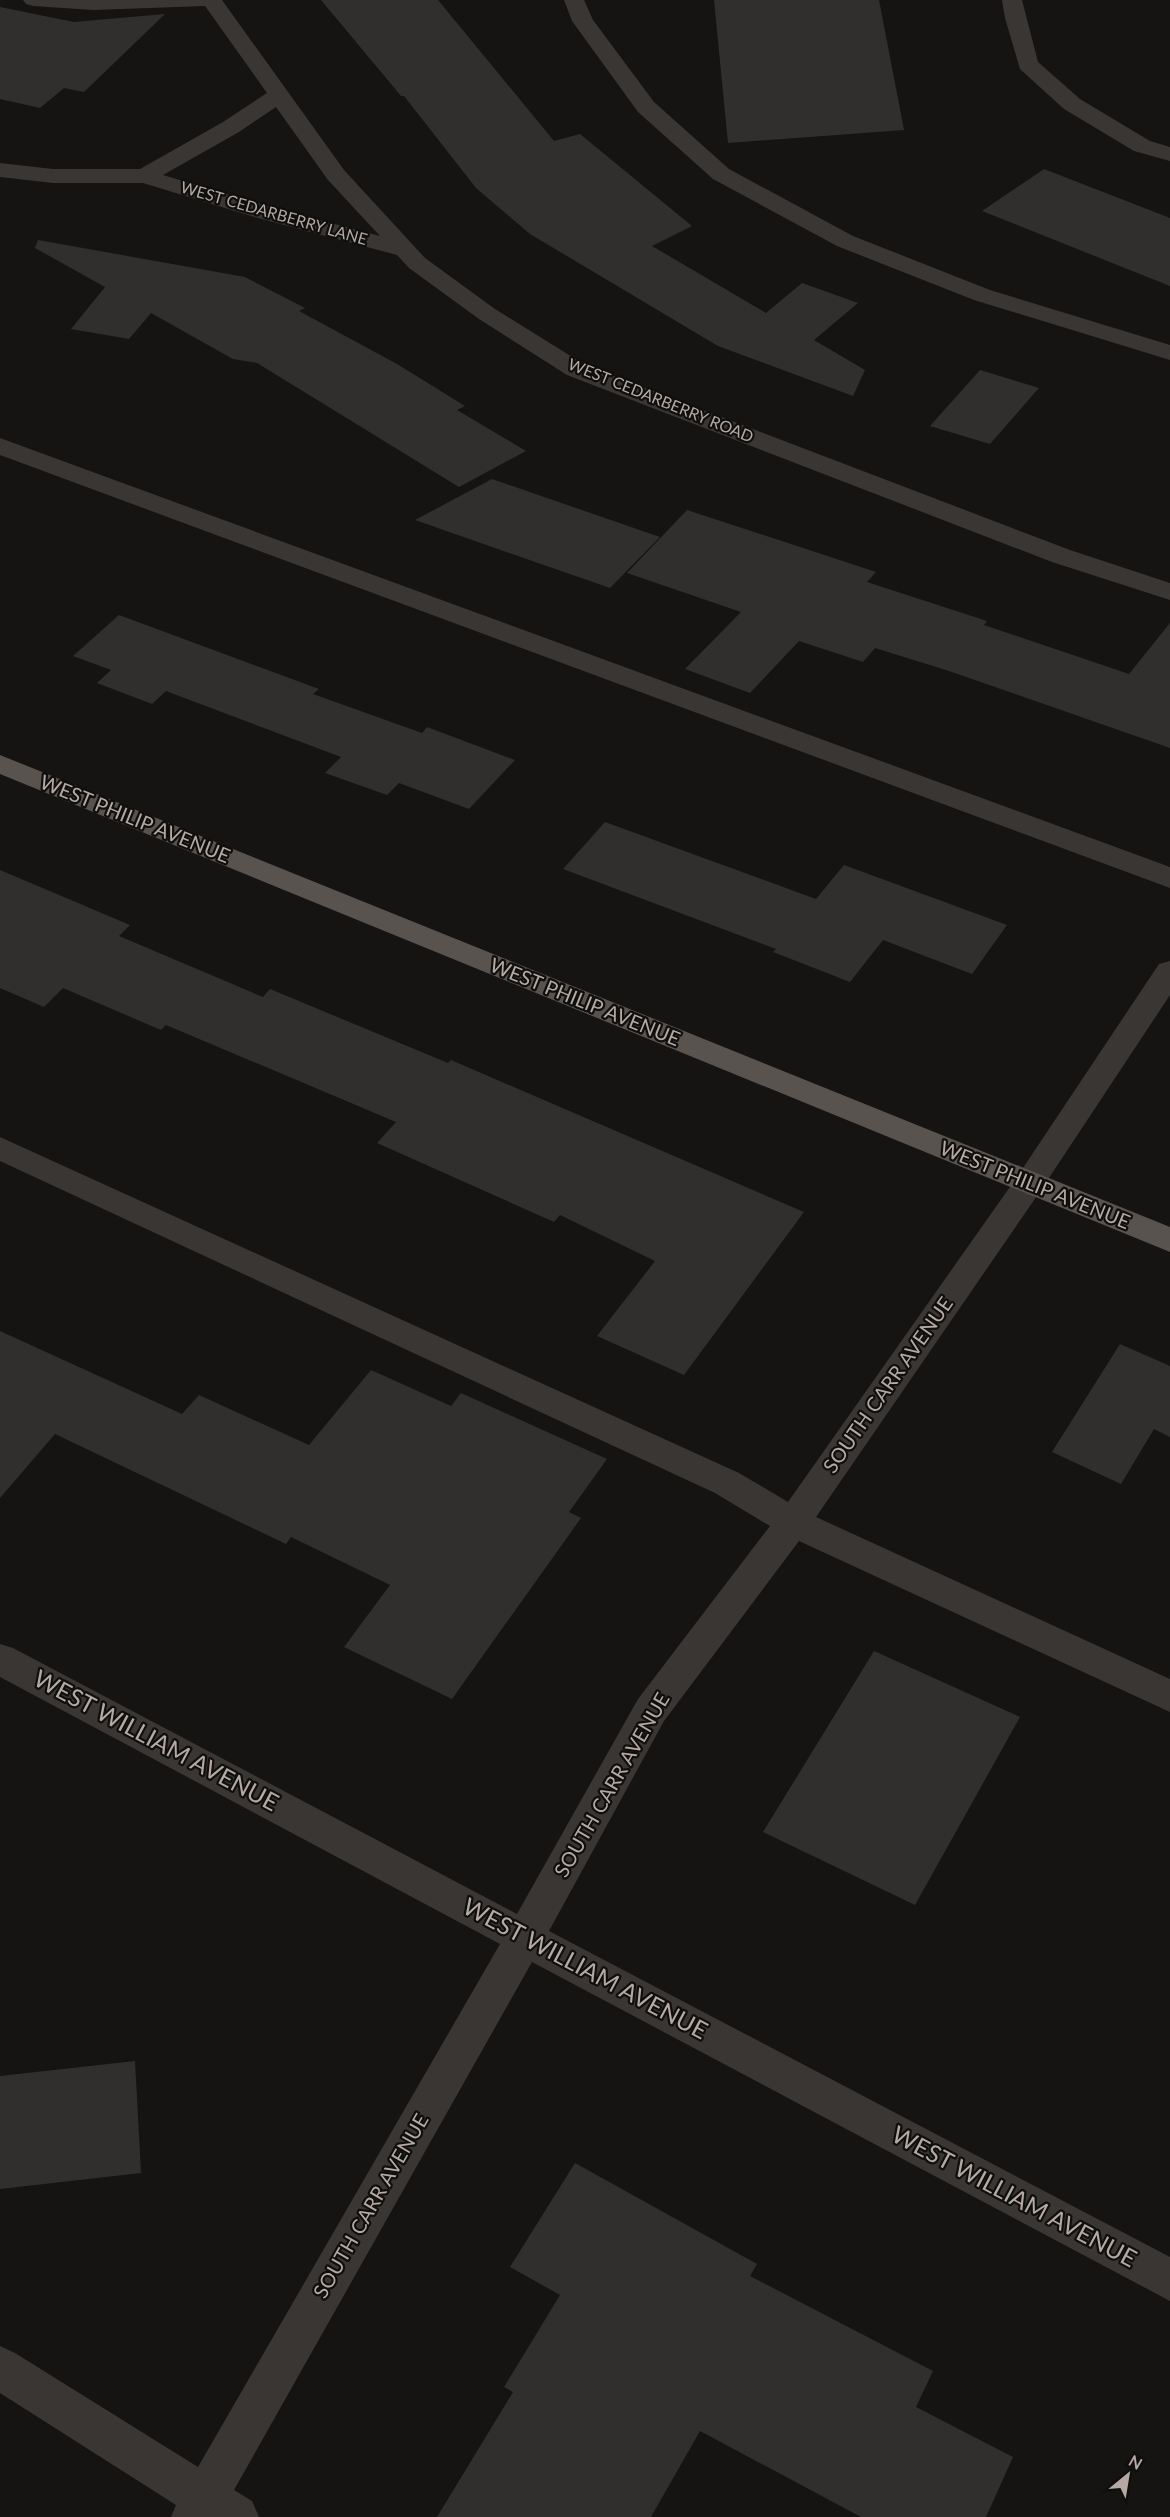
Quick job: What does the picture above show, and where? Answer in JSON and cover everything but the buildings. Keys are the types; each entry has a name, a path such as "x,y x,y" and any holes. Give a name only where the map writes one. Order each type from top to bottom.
{"main road":[{"name":"WEST PHILIP AVENUE","path":"0,764 1170,1240"}],"street":[{"path":"33,0 93,4 209,0"},
{"name":"WEST CEDARBERRY ROAD","path":"209,0 336,175 417,263 487,314 576,370 1061,556 1170,592"},
{"path":"574,0 584,21 646,107 721,174 845,241 961,287 1170,353"},
{"path":"1012,0 1029,64 1072,104 1142,146 1170,154"},
{"name":"WEST CEDARBERRY LANE","path":"144,176 231,127 279,96"},
{"name":"WEST CEDARBERRY LANE","path":"0,170 53,176 144,176 266,213 405,250"},
{"path":"0,446 1170,878"},
{"name":"SOUTH CARR AVENUE","path":"211,2511 651,1710 793,1522 1030,1182 1170,971"},
{"path":"0,1148 727,1483 793,1522 1170,1696"},
{"name":"WEST WILLIAM AVENUE","path":"0,1659 1170,2280"},
{"path":"0,2368 211,2511"}]}
